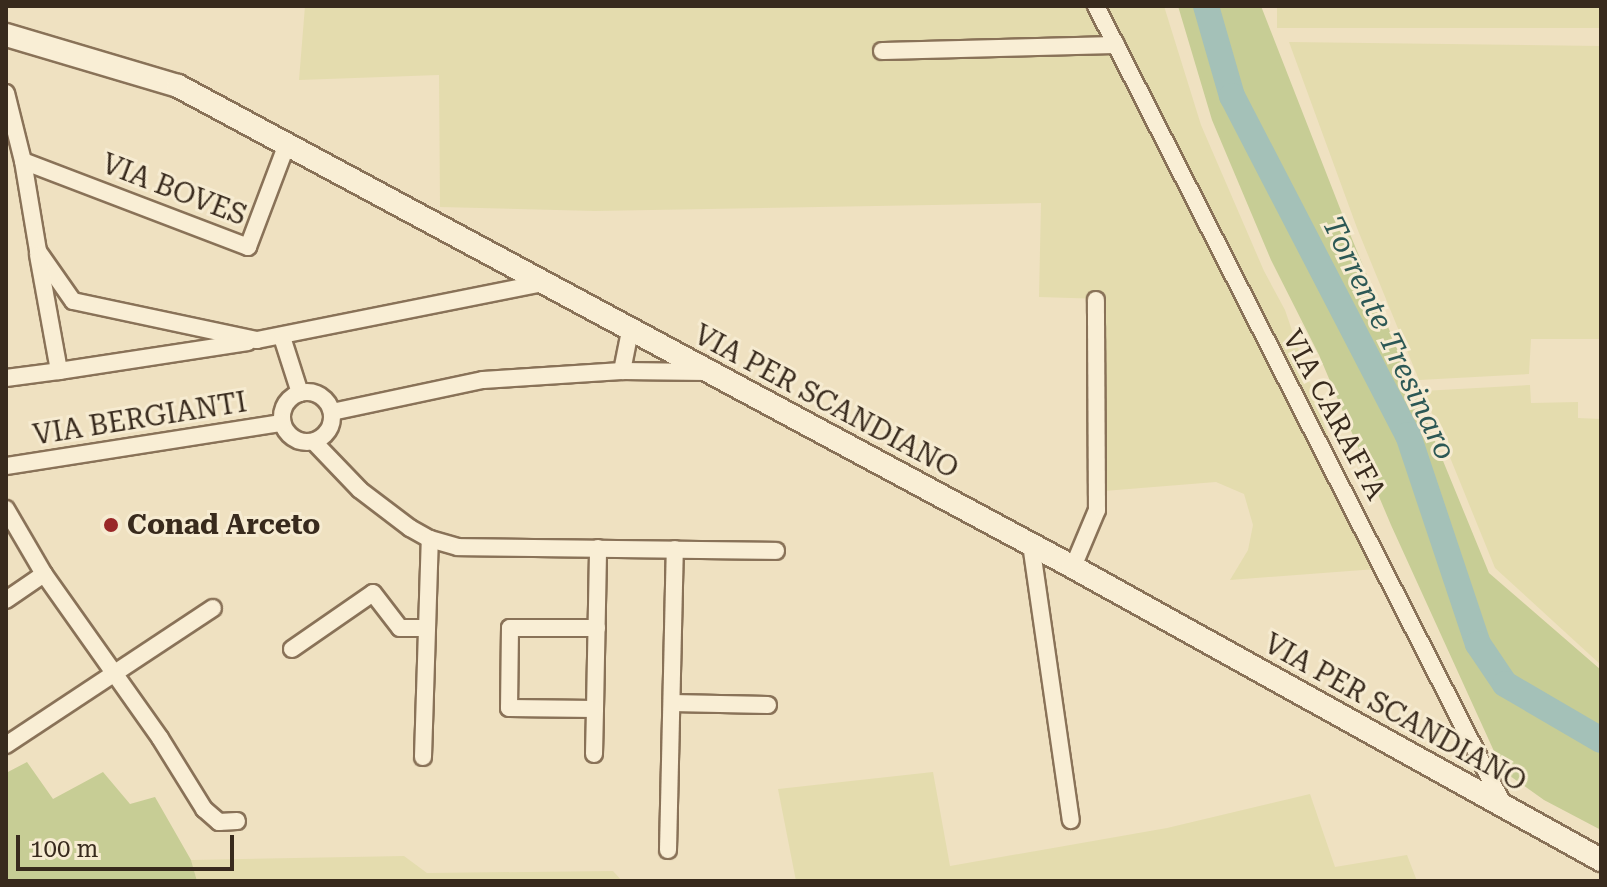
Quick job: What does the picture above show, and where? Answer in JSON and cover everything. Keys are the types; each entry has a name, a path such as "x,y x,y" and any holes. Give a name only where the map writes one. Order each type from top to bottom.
{"street":[{"name":"VIA CARAFFA","path":"1096,6 1505,809"},
{"name":"VIA PER SCANDIANO","path":"6,35 178,86 1031,544 1601,860"},
{"path":"882,51 1116,45"},
{"path":"6,93 23,161 59,371"},
{"name":"VIA BOVES","path":"23,161 248,247 287,144"},
{"path":"38,251 73,301 257,340"},
{"path":"6,378 282,337 543,283"},
{"path":"1073,567 1097,510 1096,300"},
{"path":"622,371 630,331"},
{"path":"282,337 300,393 323,398 332,412 330,427 314,442"},
{"path":"332,412 483,380 622,371 707,372"},
{"name":"VIA BERGIANTI","path":"300,393 283,408 282,423 297,441 314,442 360,490 430,539"},
{"name":"VIA BERGIANTI","path":"6,466 282,423"},
{"path":"6,509 44,574 115,673 204,809 219,822 237,821"},
{"path":"423,757 430,539 458,547 776,551"},
{"path":"1031,544 1071,820"},
{"path":"594,754 598,548"},
{"path":"668,850 675,549"},
{"path":"6,600 44,574"},
{"path":"292,649 373,593 400,628 427,628"},
{"path":"6,745 213,608"},
{"path":"595,709 509,708 510,628 597,628"},
{"path":"672,703 768,705"}],"shaded area":[{"path":"305,6 1164,6 1201,125 1264,271 1285,310 1332,447 1344,506 1376,569 1230,580 1248,550 1253,525 1244,494 1216,482 1104,491 1103,299 1039,297 1041,203 595,211 440,207 439,75 299,80"},
{"path":"1277,6 1601,6 1601,28 1277,28"},
{"path":"1289,42 1601,46 1601,339 1531,339 1529,374 1419,380 1357,228"},
{"path":"1530,385 1531,403 1578,402 1578,418 1601,419 1601,665 1495,568 1423,391"},
{"path":"933,772 950,866 1167,828 1310,794 1335,867 1407,855 1417,881 796,881 778,789"},
{"path":"404,856 427,873 613,871 622,881 197,881 191,860"}],"green space":[{"path":"1178,6 1261,6 1350,234 1489,573 1601,670 1601,830 1544,800 1503,771 1391,525 1319,355 1271,260 1212,120"},
{"path":"27,762 53,799 103,772 130,804 155,797 191,860 197,881 6,881 6,773"}],"waterway":[{"name":"Torrente Tresinaro","path":"1206,6 1232,96 1408,435 1478,644 1505,684 1601,740"}],"place":[{"name":"Conad Arceto","path":"111,525"}]}
